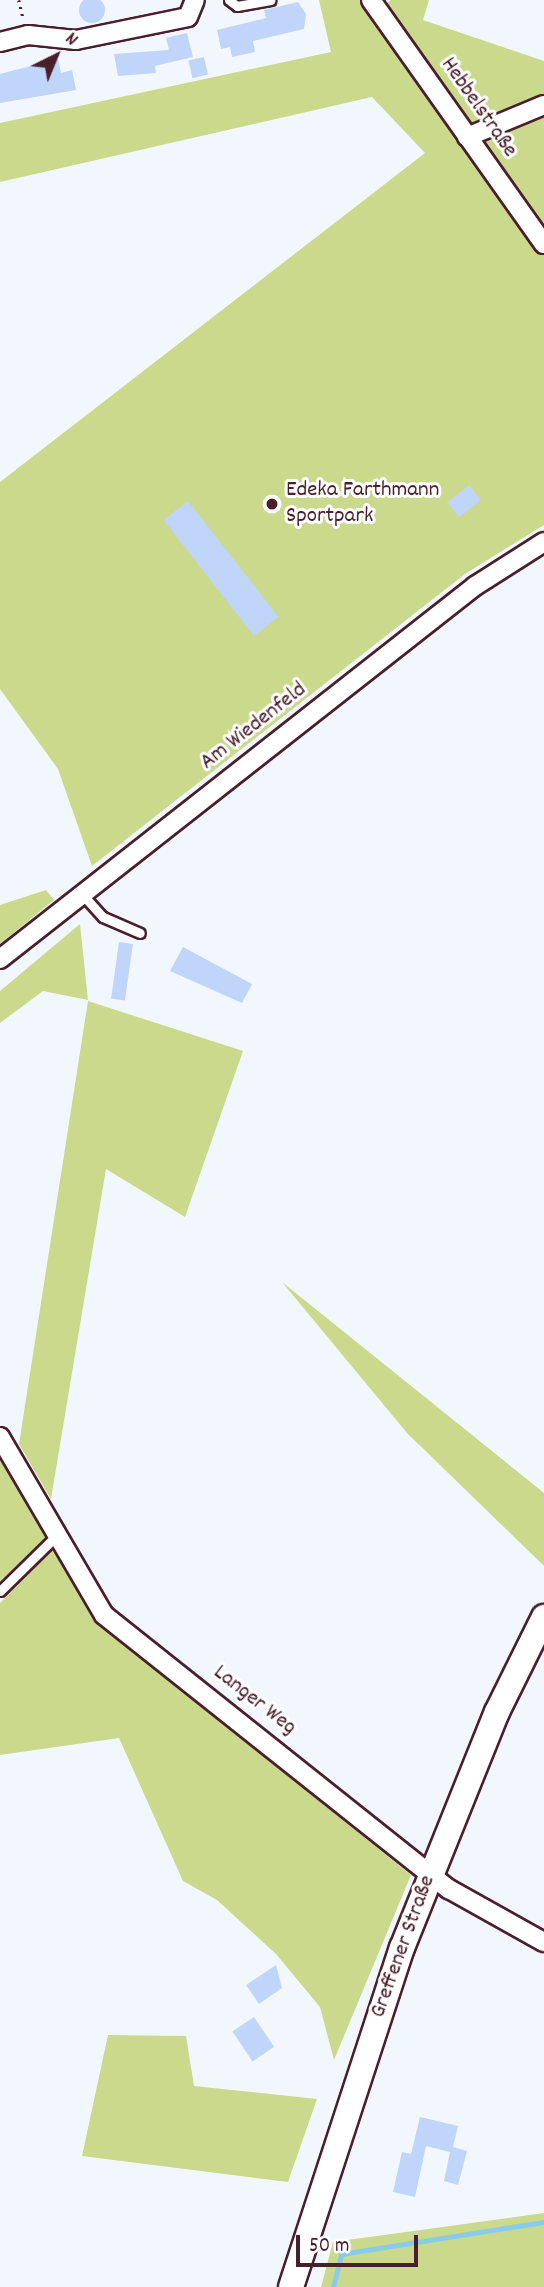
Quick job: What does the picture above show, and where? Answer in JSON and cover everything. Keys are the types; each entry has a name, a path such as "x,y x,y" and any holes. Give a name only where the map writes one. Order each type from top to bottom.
{"main road":[{"name":"Greffener Straße","path":"291,2287 338,2131 431,1873 544,1617"}],"street":[{"path":"0,42 28,35 76,40 188,17 195,0"},
{"name":"Hebbelstraße","path":"371,0 544,244"},
{"path":"467,137 544,105"},
{"name":"Am Wiedenfeld","path":"0,959 475,586 544,542"},
{"name":"Langer Weg","path":"0,1437 104,1615 431,1873 544,1942"}],"lane":[{"path":"229,0 237,6 270,0"},
{"path":"81,893 103,917 141,933"},
{"path":"0,1591 57,1535"}],"green space":[{"name":"Edeka Farthmann Sportpark","path":"319,0 362,0 373,15 391,0 429,0 423,20 544,61 544,525 465,574 92,866 58,769 0,689 0,482 425,153 372,97 0,182 0,123 331,52"},
{"path":"46,890 54,900 0,944 0,905"},
{"path":"80,924 88,1000 43,991 0,1023 0,991"},
{"path":"88,1001 243,1051 185,1217 106,1169 51,1499 19,1444"},
{"path":"282,1282 544,1493 544,1566 407,1433"},
{"path":"0,1455 47,1536 0,1581"},
{"path":"54,1549 104,1628 411,1875 334,2060 320,2007 276,1954 217,1900 183,1881 119,1738 0,1755 0,1603"},
{"path":"108,2035 186,2036 194,2086 317,2099 288,2182 82,2156"},
{"path":"544,2213 544,2287 321,2287 333,2242"}],"building":[{"path":"92,-3 101,1 105,10 101,19 92,23 83,19 79,10 83,1"},
{"path":"298,2 306,14 304,29 253,41 255,52 232,57 230,47 221,49 217,30 266,18 264,10"},
{"path":"187,33 193,57 155,66 156,73 118,76 114,54 169,50 166,38"},
{"path":"204,57 208,75 192,78 188,61"},
{"path":"58,59 61,73 72,70 76,90 0,103 0,74"},
{"path":"469,485 481,500 459,517 447,503"},
{"path":"188,501 279,617 254,636 164,520"},
{"path":"119,942 133,944 125,1000 111,998"},
{"path":"183,947 252,984 242,1003 170,971"},
{"path":"276,1965 282,1988 259,2004 246,1985"},
{"path":"254,2017 274,2047 253,2061 232,2032"},
{"path":"420,2117 458,2126 453,2147 467,2151 458,2185 444,2181 450,2152 426,2146 415,2197 393,2192 402,2152 411,2154"}],"waterway":[{"path":"333,2287 341,2254 544,2222"}],"place":[{"name":"Edeka Farthmann Sportpark","path":"272,504"}]}
